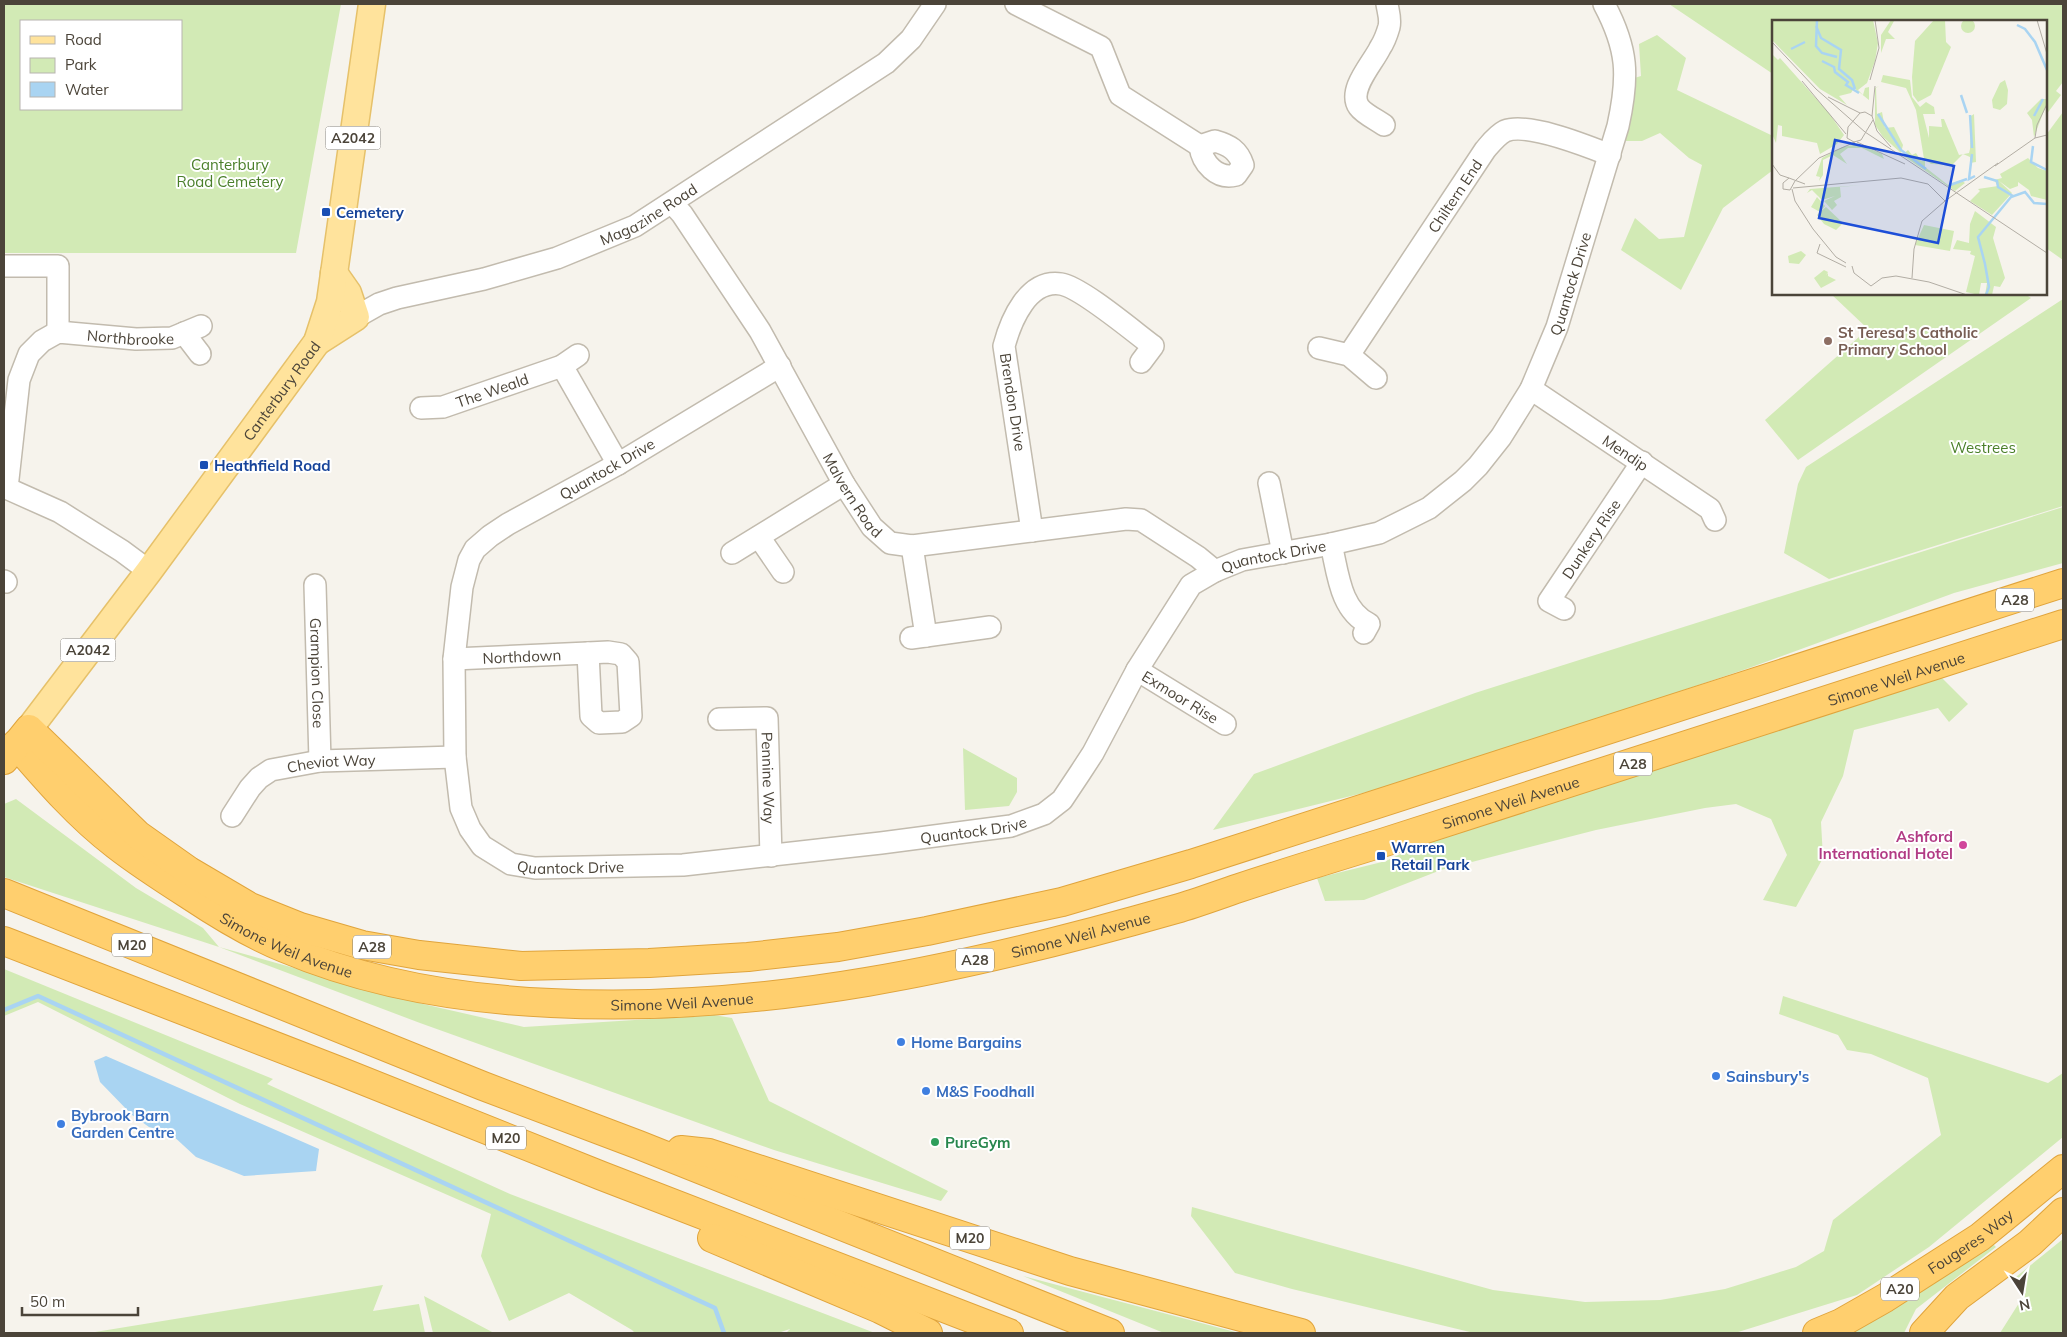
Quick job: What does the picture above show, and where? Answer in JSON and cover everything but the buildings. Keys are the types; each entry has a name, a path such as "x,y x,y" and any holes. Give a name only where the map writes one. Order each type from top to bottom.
{"highway":[{"name":"Simone Weil Avenue","path":"16,744 189,871 250,907 300,927 362,945 419,955 521,966 649,963 738,957 838,947 927,931 1062,902 1191,864 2063,583"},
{"name":"Simone Weil Avenue","path":"16,744 48,782 111,842 224,918 283,948 332,966 386,982 444,993 518,1001 599,1006 683,1004 754,998 838,987 896,977 1061,941 1184,907 1684,748 2063,624"},
{"path":"4,777 29,776 48,782"},
{"name":"M20","path":"4,893 483,1086 639,1145 1110,1333"},
{"name":"M20","path":"4,941 342,1072 602,1176 1009,1333"},
{"name":"M20","path":"639,1145 708,1153 1070,1271 1301,1333"},
{"name":"Fougeres Way","path":"1817,1333 1842,1323 1885,1298 1980,1237 2063,1169"},
{"name":"M20","path":"602,1176 659,1216 880,1309 928,1333"},
{"path":"1924,1333 1958,1297 2030,1243 2063,1212"}],"main road":[{"name":"Canterbury Road","path":"16,744 149,571 317,342 330,302 372,4"},
{"path":"334,273 348,293 356,317"},
{"name":"Magazine Road","path":"317,342 356,317"}],"street":[{"path":"1016,4 1101,47 1120,95 1200,146"},
{"path":"1384,125 1359,108 1356,90 1380,49 1389,27 1390,16 1386,4"},
{"name":"Quantock Drive","path":"780,366 618,464 508,524 490,536 475,550 464,572 454,659 455,757 461,808 470,829 482,846 511,864 535,868 683,866 771,856 1011,826 1044,814 1062,800 1084,767 1137,670 1190,585 1215,571 1242,560 1331,544 1379,533 1438,501 1478,466 1501,437 1531,389 1558,326 1610,155 1625,94 1626,69 1616,28 1604,4"},
{"name":"Magazine Road","path":"356,317 379,304 397,298 476,281 557,258 635,226 886,63 911,39 926,7"},
{"name":"Chiltern End","path":"1349,355 1485,150 1499,134 1515,129 1529,129 1590,147 1610,155"},
{"name":"Malvern Road","path":"672,203 682,214 760,331 844,484 872,527 890,543 912,546 1126,519 1141,520 1198,557 1215,571"},
{"path":"4,266 58,266 58,332 42,341 29,354 19,380 6,488 60,512 122,551 149,571"},
{"name":"Brendon Drive","path":"1032,531 1004,346 1009,326 1018,310 1032,293 1044,285 1061,284 1077,290 1153,346 1141,362"},
{"name":"Northbrooke","path":"58,332 136,339 172,338 192,329 200,354"},
{"path":"1319,348 1349,355 1376,378"},
{"name":"The Weald","path":"421,408 443,407 570,360 618,464"},
{"name":"Mendip","path":"1531,389 1710,509 1715,520"},
{"name":"Dunkery Rise","path":"1564,609 1549,601 1642,462"},
{"path":"1269,483 1283,552"},
{"path":"732,553 844,484"},
{"path":"760,537 783,572"},
{"path":"1331,544 1345,600 1353,614 1370,623"},
{"path":"912,546 919,637 990,627"},
{"name":"Grampion Close","path":"315,585 320,761"},
{"name":"Northdown","path":"454,659 588,653"},
{"name":"Exmoor Rise","path":"1137,670 1225,724"},
{"name":"Pennine Way","path":"719,719 767,718 771,856"},
{"name":"Cheviot Way","path":"232,816 250,788 259,778 272,770 320,761 455,757"}],"green space":[{"name":"Canterbury Road Cemetery","path":"4,4 341,4 296,253 4,253"},
{"path":"1669,4 2063,4 2063,82 2056,91 2061,95 2047,114 2047,20 1772,20 1772,73"},
{"path":"1657,35 1686,58 1677,90 1772,136 1772,171 1723,208 1681,290 1621,250 1635,218 1659,239 1684,237 1702,165 1689,158 1660,133 1642,141 1621,141 1631,79 1641,76 1639,44"},
{"path":"2063,112 2063,260 2047,249 2047,134"},
{"path":"1832,295 2026,295 2031,298 1798,460 1765,420 1868,329"},
{"name":"Westrees","path":"2063,299 2063,506 1829,579 1784,553 1798,484 1806,467"},
{"path":"2063,507 2063,563 1954,593 1749,668 1420,779 1213,830 1254,774 1475,693"},
{"path":"1942,678 1968,704 1949,722 1938,708 1854,730 1843,776 1821,822 1823,858 1796,907 1763,900 1787,855 1771,819 1736,804 1705,808 1596,830 1441,870 1364,900 1325,901 1317,878 1386,861 1435,837"},
{"path":"963,748 1017,778 1017,792 1009,806 965,810"},
{"path":"16,799 136,888 203,928 219,947 4,877 4,804"},
{"path":"219,947 423,1004 524,1027 714,1015 732,1018 769,1101 948,1191 941,1201 774,1150 420,1023"},
{"path":"4,969 273,1079 267,1084 510,1194 875,1333 786,1333 790,1329 778,1333 635,1333 569,1293 509,1321 481,1256 491,1214 240,1104 38,1002 4,1016"},
{"path":"1783,996 2048,1083 2063,1073 2063,1137 1929,1247 1857,1295 1735,1333 1474,1333 1292,1289 1235,1273 1191,1216 1192,1207 1493,1290 1585,1302 1660,1300 1725,1289 1796,1267 1824,1251 1833,1220 1941,1135 1928,1078 1871,1054 1847,1050 1838,1035 1779,1014"},
{"path":"2063,1239 2063,1333 2000,1333 2026,1292 2011,1281"},
{"path":"1991,1242 1996,1247 1916,1309 1904,1333 1838,1333"},
{"path":"1023,1276 1239,1333 1164,1333"},
{"path":"383,1285 373,1311 419,1304 425,1333 89,1333"},
{"path":"424,1296 494,1333 433,1333"}],"water":[{"path":"106,1056 319,1149 316,1171 244,1176 196,1157 170,1133 149,1127 132,1115 100,1082 94,1061"}],"waterway":[{"path":"4,1010 38,996 715,1308 724,1333"}],"place":[{"name":"Cemetery","path":"326,212"},
{"name":"St Teresa's Catholic Primary School","path":"1828,341"},
{"name":"Heathfield Road","path":"204,465"},
{"name":"Ashford International Hotel","path":"1963,845"},
{"name":"Warren Retail Park","path":"1381,856"},
{"name":"Home Bargains","path":"901,1042"},
{"name":"Sainsbury's","path":"1716,1076"},
{"name":"M&S Foodhall","path":"926,1091"},
{"name":"Bybrook Barn Garden Centre","path":"61,1124"},
{"name":"PureGym","path":"935,1142"}]}
